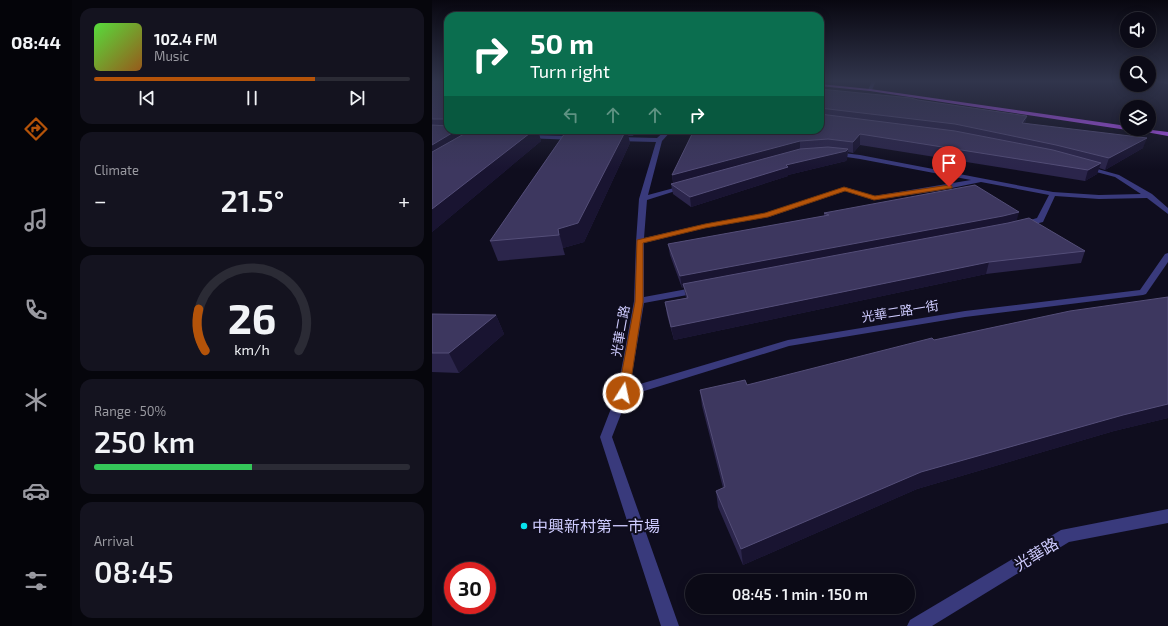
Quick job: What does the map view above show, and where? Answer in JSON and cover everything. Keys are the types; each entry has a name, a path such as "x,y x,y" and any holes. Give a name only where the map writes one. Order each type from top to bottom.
{"main road":[{"path":"1007,110 1120,127"},
{"path":"1156,132 1168,134"}],"street":[{"name":"光華二路","path":"665,134 659,140 643,199 640,242 639,302 623,393 606,437 670,626"},
{"path":"520,137 584,138"},
{"path":"614,139 659,140"},
{"path":"828,153 860,157 1053,194 1099,198 1148,196"},
{"path":"1080,166 1117,176 1148,196 1168,212"},
{"path":"640,242 705,226 766,215 844,189 874,198 937,189 985,180"},
{"path":"643,199 695,184"},
{"path":"1017,226 1040,220 1047,203 1053,194"},
{"name":"光華二路一街","path":"623,393 788,343 965,314 1143,292 1168,256"},
{"path":"639,302 708,288"},
{"name":"光華路","path":"916,626 1066,535 1168,516"}],"building":[{"path":"432,110 444,110 444,119 432,119"},
{"path":"839,110 988,110 1027,116 1022,123 1120,135 1120,136 1147,138 1109,158 1056,145 955,124"},
{"path":"824,115 955,131 1053,150 1101,163 1088,170 860,134 853,142 828,139 800,141 672,175 692,134 824,134"},
{"path":"432,125 444,126 444,134 450,134 432,145"},
{"path":"464,134 529,134 432,209 432,152"},
{"path":"564,134 624,134 578,223 558,229 559,235 490,241"},
{"path":"828,147 848,149 846,151 786,165 788,167 690,197 671,184 800,149"},
{"path":"975,185 1019,212 680,276 668,244 829,215 824,213"},
{"path":"1029,218 1085,251 989,262 671,327 665,302 688,298 683,284"},
{"path":"1168,297 1168,404 1123,415 921,472 741,549 716,491 725,487 700,390 745,380 747,385 932,338 934,340 1070,311"},
{"path":"432,314 496,315 449,353 432,353"}],"place":[{"name":"中興新村第一市場","path":"524,526"}],"route":[{"path":"623,393 639,302 640,242 705,226 766,215 844,189 874,198 949,187"}]}
